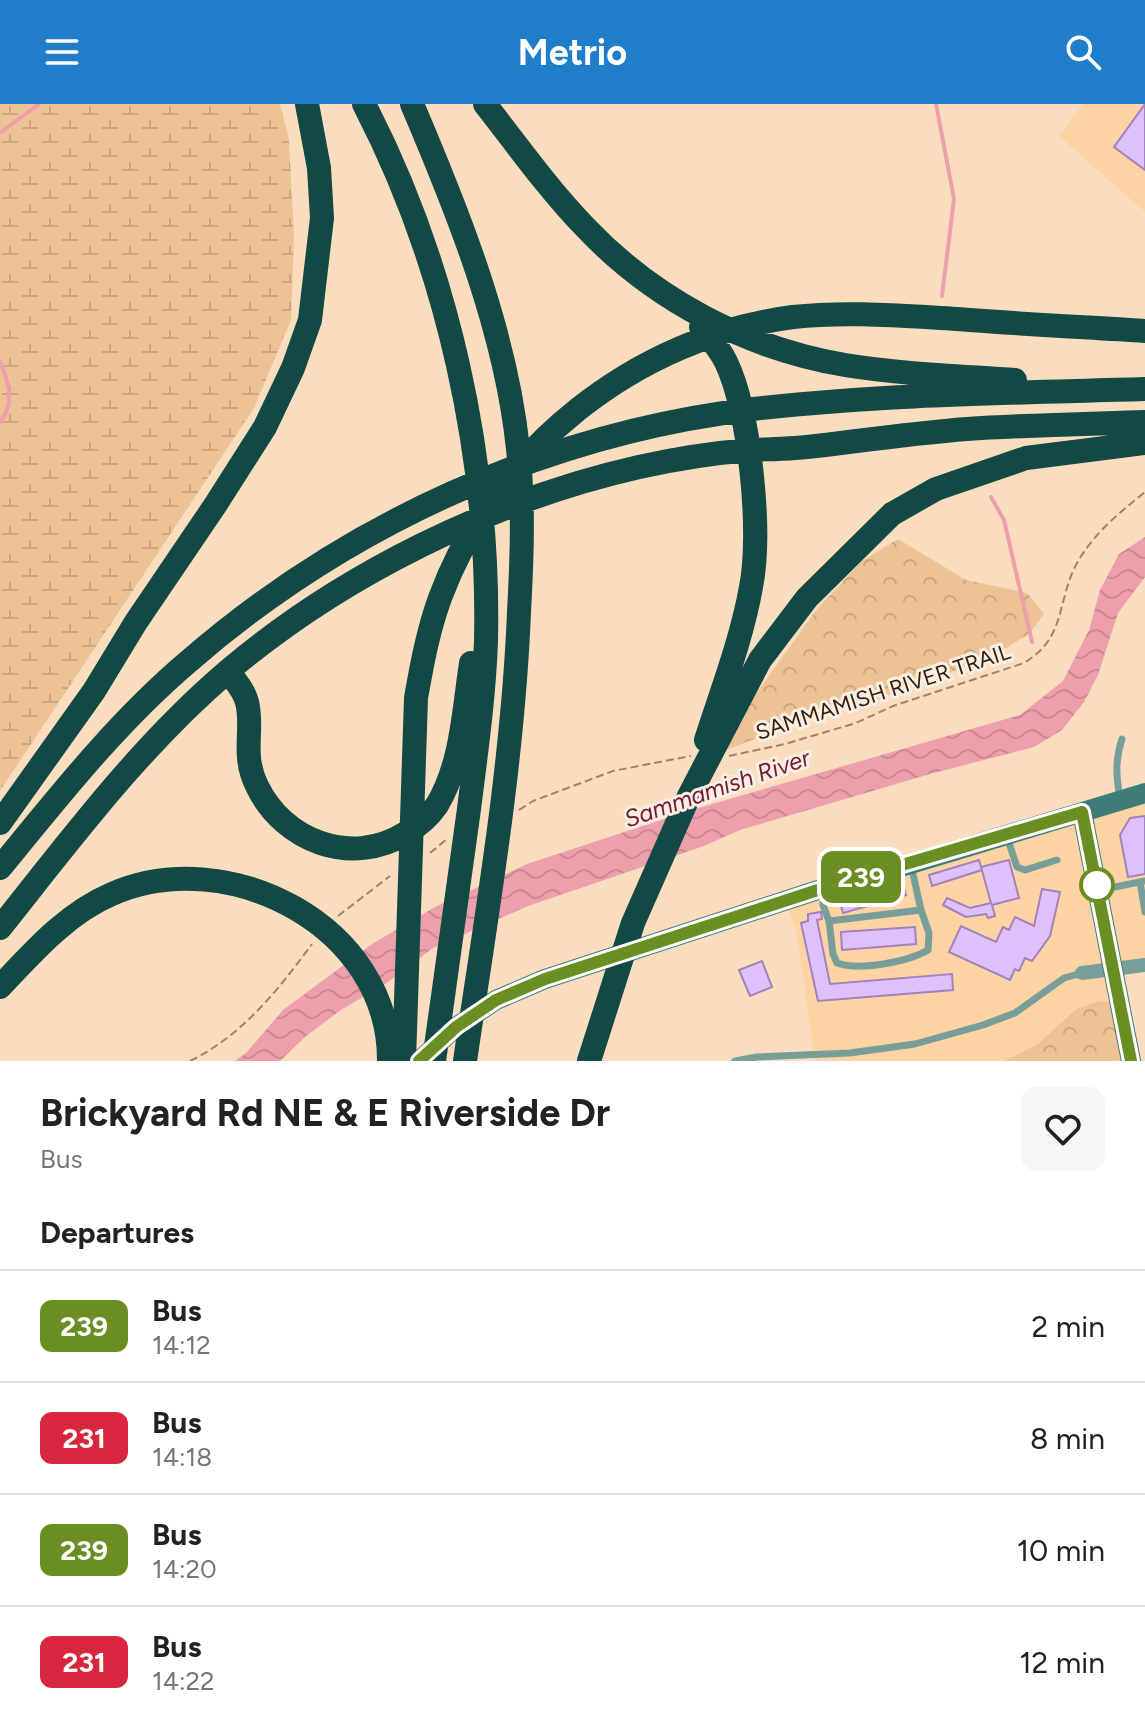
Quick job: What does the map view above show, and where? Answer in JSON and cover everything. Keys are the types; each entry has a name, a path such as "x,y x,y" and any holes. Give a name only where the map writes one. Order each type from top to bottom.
{"highway":[{"path":"0,823 94,691 136,622 216,504 265,427 293,368 310,320 322,218 319,168 307,104"},
{"path":"364,104 410,207 439,293 483,387 518,447 523,525 517,669 508,756 465,1061"},
{"path":"376,104 406,173 453,311 483,387 509,523 511,625 507,698 457,1061"},
{"path":"398,104 433,177 474,301 492,531 496,648 487,765 443,1061"},
{"path":"485,104 584,227 625,265 699,323 726,362 742,411 749,450 754,536 752,585 726,708 633,923 589,1059"},
{"path":"414,110 466,237 486,299 477,485 486,602 483,703 434,1061"},
{"path":"672,300 715,324 778,349 846,365 959,376 1145,387"},
{"path":"404,1061 416,698 426,645 441,596 468,539 496,493 524,459 569,415 609,385 655,359 705,338 745,326 793,317 847,314 1145,331"},
{"path":"0,868 77,773 129,717 188,661 257,606 345,546 451,493 530,461 603,439 680,421 742,411 846,401 1145,387"},
{"path":"0,928 84,821 133,765 228,671 297,619 351,584 428,543 505,508 575,484 640,467 749,450 812,447 968,429 1145,422"},
{"path":"726,708 807,598 892,514 936,489 1026,458 1145,443"},
{"path":"228,671 243,691 248,705 249,762 257,786 278,817 299,835 341,849 391,842 420,825 437,805 453,764 473,650 486,602"},
{"path":"3,984 70,918 112,893 148,882 187,879 225,883 290,905 330,930 358,965 380,1007 389,1061"}],"main road":[{"path":"419,1061 456,1027 496,1000 545,979 824,888 1145,793"},
{"path":"1082,812 1131,1061"}],"street":[{"path":"1082,973 1145,965"}],"lane":[{"path":"1121,800 1115,772 1122,739"},
{"path":"1007,835 1017,867 1025,870 1057,860"},
{"path":"824,888 823,905 837,963 849,967 914,959 928,950 929,933 911,864"},
{"path":"1098,890 1142,881 1145,912"},
{"path":"829,921 921,910"},
{"path":"735,1061 757,1057 850,1053 915,1044 1015,1013 1064,978 1082,973"}],"path":[{"name":"SAMMAMISH RIVER TRAIL","path":"728,756 785,744 856,723 918,697 1024,663 1042,653 1051,640 1075,567 1083,554 1102,529 1145,492"},
{"path":"190,1061 258,1011"}],"shaded area":[{"path":"1083,104 1145,104 1145,212 1059,136"},
{"path":"1145,793 1145,965 1112,968 1118,1001 1099,1001 1076,1009 1038,1044 1004,1061 815,1061 797,934 785,900"}],"green space":[{"path":"0,104 280,104 289,140 294,239 291,320 254,408 0,791"},
{"path":"898,539 966,580 1027,593 1044,614 1029,634 990,658 711,756 817,609 862,561"},
{"path":"1099,1001 1118,1002 1131,1061 1004,1061 1038,1044 1076,1009"}],"water":[{"path":"1145,537 1145,577 1118,613 1098,675 1084,702 1062,730 1034,747 740,830 704,846 528,906 433,948 388,982 341,1010 280,1061 235,1061 246,1053 283,1010 372,944 435,907 527,864 688,811 1020,715 1063,681 1089,630 1100,590 1119,554"}],"building":[{"path":"1145,104 1145,170 1114,147"},
{"path":"1145,816 1145,874 1128,877 1120,835 1130,818"},
{"path":"979,860 982,870 932,886 929,875"},
{"path":"1009,860 1019,898 992,905 995,916 966,917 943,905 947,898 970,908 991,903 981,867"},
{"path":"903,885 906,895 843,913 840,903"},
{"path":"1042,889 1060,892 1050,936 1032,961 1025,958 1019,971 1015,969 1010,980 949,952 961,926 996,942 1003,927 1009,930 1015,917 1034,926"},
{"path":"821,912 822,919 817,920 830,984 952,974 953,990 818,1001 801,923 808,921 808,914"},
{"path":"915,927 916,944 842,950 841,932"},
{"path":"762,961 772,987 750,996 739,970"}],"waterway":[{"path":"0,133 39,104"},
{"path":"936,104 954,199 942,296"},
{"path":"0,362 9,393 8,408 0,422"},
{"path":"991,497 1004,520 1032,642"}],"bus line":[{"name":"239","path":"419,1061 456,1027 496,1000 545,979 824,888 1082,812 1131,1061"}],"water label":[{"name":"Sammamish River","path":"717,788"}]}
